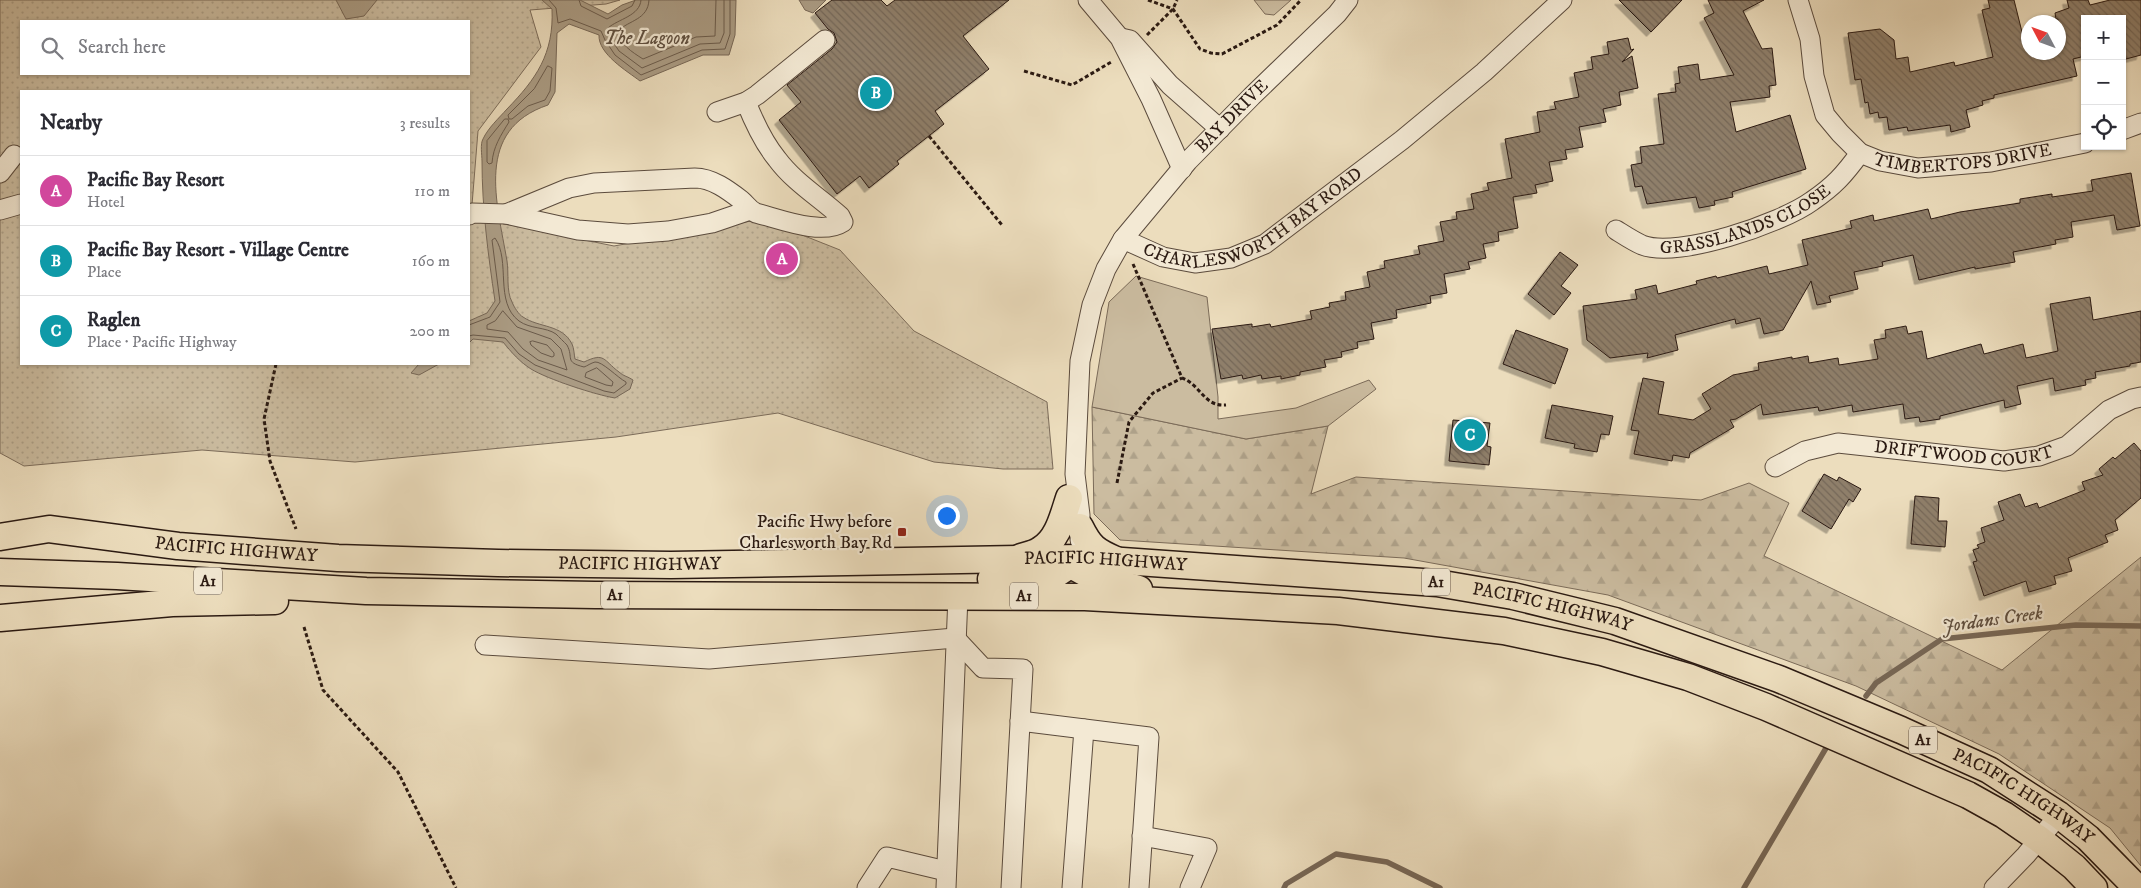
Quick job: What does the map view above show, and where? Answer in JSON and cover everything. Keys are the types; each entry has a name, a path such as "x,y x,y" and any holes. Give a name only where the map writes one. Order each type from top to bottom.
{"highway":[{"path":"1018,558 1040,551 1050,542 1059,528 1072,486"},
{"name":"A1","path":"0,523 50,529"},
{"path":"1080,527 1089,544 1100,553 1119,561"},
{"name":"PACIFIC HIGHWAY","path":"0,537 50,529 188,547 338,558 498,563 671,564 1018,558 1119,561 1436,582 1513,596 1616,621 1779,679 1901,730 1989,770 2059,814 2088,838 2137,888"},
{"path":"863,596 926,580 1046,577 1058,573 1072,560 1093,577 1185,602"},
{"name":"PACIFIC HIGHWAY","path":"0,572 117,576 366,591 605,596 1085,597 1338,612 1504,631 1602,652 1688,677 1766,707 1968,795 2004,815 2039,839 2074,867 2094,888"},
{"path":"0,618 172,603 345,600 366,591"}],"street":[{"path":"1088,0 1120,38 1151,99 1182,169"},
{"name":"BAY DRIVE","path":"1123,239 1182,169 1337,14 1348,0"},
{"name":"CHARLESWORTH BAY ROAD","path":"1072,560 1072,486 1078,386 1085,332 1099,285 1123,239 1163,257 1195,263 1231,258 1266,244 1432,115 1484,72 1562,0"},
{"name":"TIMBERTOPS DRIVE","path":"1798,0 1810,40 1814,76 1825,115 1860,153 1880,161 1918,168 1991,162 2081,144"},
{"path":"1120,38 1130,40 1170,86 1220,129"},
{"path":"718,112 746,102 825,40"},
{"path":"504,214 569,188 594,183 702,178 722,187 750,210 783,220 827,228 843,222 840,216 776,159 760,133 746,102"},
{"path":"2126,129 2141,123"},
{"name":"GRASSLANDS CLOSE","path":"1616,230 1643,246 1665,248 1694,246 1753,229 1791,214 1811,202 1840,180 1860,153"},
{"path":"0,173 12,156"},
{"path":"0,210 20,204"},
{"path":"472,214 504,214 578,230 628,234 668,231 712,223 750,210"},
{"name":"DRIFTWOOD COURT","path":"1775,467 1805,451 1838,443 2004,462 2039,456 2067,446 2109,410 2132,399 2141,397"},
{"name":"CHARLESWORTH BAY ROAD","path":"1072,486 1080,527 1072,560"},
{"path":"867,888 887,857 946,879 958,596"},
{"path":"484,645 709,659 955,638"},
{"path":"955,638 983,668 1022,669 1011,888"},
{"path":"1020,721 1149,736 1139,888"},
{"path":"1072,888 1084,729"},
{"path":"1994,888 2059,814"},
{"path":"1142,836 1207,848 1190,888"}],"path":[{"path":"1148,0 1173,9 1200,49 1222,54 1277,25 1301,0"},
{"path":"929,136 1002,225"},
{"path":"1143,292 1182,378"},
{"path":"276,365 264,419 270,461 296,529"},
{"path":"1117,483 1129,422 1152,393 1182,378 1191,381 1204,397 1218,406 1226,405"},
{"path":"304,627 323,690 398,772 456,888"}],"green space":[{"path":"0,0 620,0 606,4 530,10 541,47 478,131 471,217 614,246 762,219 840,250 914,331 1047,402 1053,469 1003,469 934,462 778,413 616,437 355,462 202,450 24,466 0,453"},
{"path":"1254,0 1291,0 1274,15 1265,14"},
{"path":"1136,276 1207,297 1218,397 1218,419 1296,408 1369,380 1376,389 1328,426 1246,439 1092,407 1109,302"},
{"path":"1092,407 1246,439 1328,426 1311,494 1356,477 1701,500 1749,483 1789,503 1764,556 2002,670 2141,557 2141,866 2110,828 1999,754 1856,686 1608,595 1404,558 1120,540 1094,514"}],"water":[{"path":"336,0 377,0 364,16 346,19"},
{"name":"The Lagoon","path":"542,0 580,0 608,14 622,5 636,0 736,0 735,35 729,55 703,55 640,81 608,55 603,49 599,35 569,24 557,33 555,92 548,105 525,116 509,132 500,150 496,170 496,192 507,261 510,298 518,313 523,317 556,330 568,338 573,346 575,359 584,362 596,358 603,359 633,380 630,389 615,398 596,394 538,373 513,354 503,342 473,339 470,342 470,321 487,313 495,301 484,214 482,141 491,127 527,87 541,65 550,39 552,9"},
{"path":"799,0 826,0 813,13 805,10"},
{"path":"418,365 437,365 419,375 411,373"}],"building":[{"path":"832,0 881,0 887,6 895,0 1009,0 963,36 989,69 935,111 944,124 897,161 899,164 869,188 860,176 837,194 779,120 801,102 787,85 832,49 837,42 834,33 828,29 815,13"},
{"path":"1619,0 1682,0 1651,32"},
{"path":"1708,0 1764,0 1743,11 1762,49 1772,48 1776,85 1769,86 1770,97 1730,102 1736,132 1790,115 1806,169 1732,192 1733,197 1714,201 1715,205 1699,208 1696,197 1647,204 1642,186 1635,187 1631,165 1642,163 1640,147 1664,144 1658,94 1676,92 1675,84 1680,83 1678,67 1698,64 1700,80 1734,75 1704,18 1714,13"},
{"path":"1988,0 2014,0 2021,28 2021,60 2066,60 2066,15 2055,15 2055,13 2069,8 2067,0 2088,0 2090,5 2110,0 2141,0 2141,55 2126,59 2126,15 2081,15 2081,57 2073,59 2077,76 1994,95 1994,98 1982,101 1983,105 1966,110 1970,127 1951,132 1950,125 1908,131 1907,127 1889,130 1887,117 1879,118 1878,112 1870,114 1868,102 1865,103 1861,79 1855,80 1848,33 1880,29 1894,40 1896,59 1908,57 1910,72 1954,62 1955,66 1993,57 1982,10 1990,8"},
{"path":"1628,38 1631,50 1634,49 1622,62 1632,56 1638,88 1619,92 1621,105 1603,109 1606,122 1579,127 1583,147 1565,150 1567,159 1549,162 1553,181 1535,185 1537,193 1513,197 1518,228 1498,232 1499,241 1483,244 1486,258 1468,262 1470,269 1444,274 1447,293 1430,296 1431,303 1396,310 1397,318 1371,323 1374,339 1357,342 1358,348 1341,352 1342,357 1324,360 1326,367 1300,372 1300,375 1281,379 1281,376 1262,379 1261,375 1243,379 1242,375 1221,379 1212,329 1252,324 1252,327 1270,324 1271,327 1312,319 1310,311 1330,307 1329,303 1346,300 1345,292 1370,287 1367,272 1385,268 1384,261 1420,254 1418,246 1444,241 1440,222 1457,219 1456,212 1474,209 1471,194 1489,190 1487,183 1512,178 1505,139 1540,132 1537,112 1556,109 1554,102 1579,97 1574,73 1593,69 1591,57 1609,54 1607,42"},
{"path":"2131,173 2140,226 2117,230 2114,215 2071,222 2073,237 2055,240 2056,244 2013,252 2015,262 1975,269 1975,267 1919,280 1913,255 1882,262 1883,266 1854,272 1858,289 1829,296 1831,302 1817,305 1811,281 1783,330 1764,334 1760,318 1736,324 1735,319 1675,335 1678,350 1647,358 1648,353 1610,358 1587,340 1583,306 1637,299 1635,290 1656,285 1658,294 1697,284 1696,281 1767,266 1769,274 1808,265 1802,240 1852,228 1850,221 1873,215 1874,221 1928,209 1931,219 1960,212 2020,203 2020,199 2093,191 2091,180"},
{"path":"1560,252 1578,265 1561,286 1571,293 1554,315 1528,294"},
{"path":"2090,297 2093,320 2141,311 2141,362 2130,364 2130,366 2095,372 2096,378 2085,380 2086,385 2055,391 2053,378 2017,386 2021,404 2005,408 2004,400 1940,416 1940,419 1920,422 1919,417 1905,419 1903,404 1853,412 1852,405 1819,411 1818,407 1763,415 1761,404 1736,419 1730,420 1734,427 1690,453 1689,458 1673,455 1672,461 1634,454 1639,431 1631,430 1643,378 1664,382 1658,414 1693,420 1711,409 1702,394 1733,375 1759,370 1758,363 1808,356 1809,363 1838,358 1839,365 1878,359 1874,340 1886,338 1885,330 1906,326 1908,334 1922,331 1927,359 1981,344 1984,354 2023,344 2026,358 2058,351 2050,304"},
{"path":"1516,330 1568,349 1555,384 1503,364"},
{"path":"1552,405 1613,416 1609,435 1601,434 1597,452 1574,448 1575,444 1545,438"},
{"path":"1453,420 1490,423 1487,446 1491,447 1489,465 1449,461"},
{"path":"2134,443 2141,451 2141,498 2115,520 2118,530 2105,535 2108,542 2068,558 2072,571 2054,576 2056,584 2029,592 2026,581 1984,596 1973,562 1977,561 1973,550 1979,548 1977,545 1985,542 1981,528 2004,520 1998,502 2020,494 2025,507 2037,503 2039,508 2085,490 2082,482 2103,475 2099,469 2113,457 2115,459"},
{"path":"1824,474 1837,481 1839,477 1861,489 1853,502 1849,499 1831,529 1802,511"},
{"path":"1915,496 1939,498 1938,521 1947,521 1945,547 1911,544"}],"waterway":[{"name":"Jordans Creek","path":"1866,696 1876,683 1942,639 2076,625 2141,626"},
{"name":"Jordans Creek","path":"1744,888 1829,743"},
{"name":"Jordans Creek","path":"1284,888 1286,884 1336,854 1387,862 1440,888"}],"place":[{"name":"Pacific Bay Resort - Village Centre","path":"876,93"},
{"name":"Pacific Bay Resort","path":"782,259"},
{"name":"Raglen","path":"1470,435"},
{"name":"Pacific Hwy before Charlesworth Bay Rd","path":"902,532"}]}
